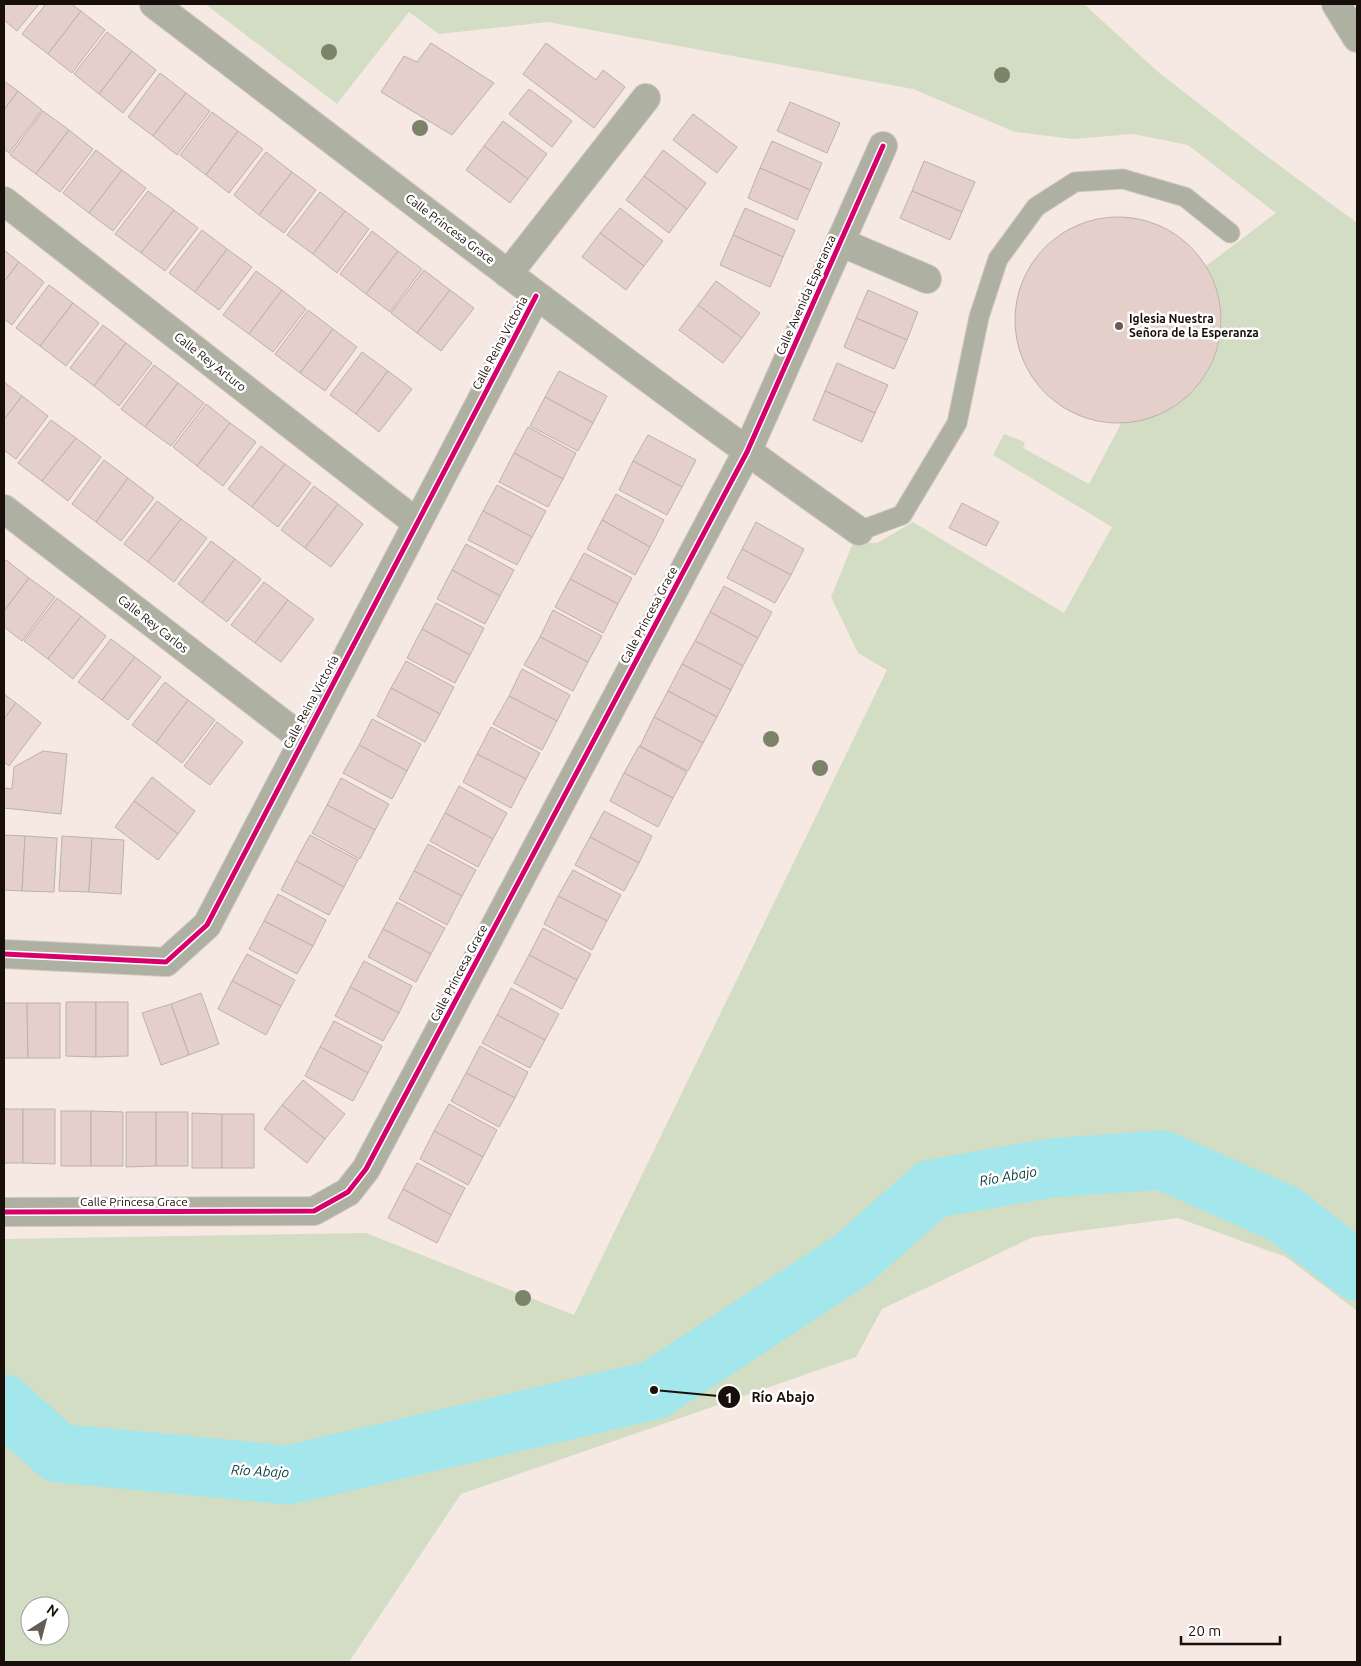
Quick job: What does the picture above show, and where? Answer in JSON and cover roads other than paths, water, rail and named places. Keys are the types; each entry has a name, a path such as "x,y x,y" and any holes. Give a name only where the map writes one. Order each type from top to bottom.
{"street":[{"name":"Calle Princesa Grace","path":"154,4 536,296 747,452 860,531"},
{"path":"1336,4 1357,38"},
{"path":"508,274 646,98"},
{"name":"Calle Avenida Esperanza","path":"747,452 883,146"},
{"name":"Calle Rey Arturo","path":"4,201 416,523"},
{"path":"840,242 927,279"},
{"name":"Calle Reina Victoria","path":"4,954 166,962 207,925 536,296"},
{"name":"Calle Princesa Grace","path":"4,1212 314,1211 348,1192 366,1169 747,452"},
{"name":"Calle Rey Carlos","path":"4,509 303,739"}],"lane":[{"path":"860,531 902,515 957,423 979,317 998,259 1036,206 1075,182 1123,179 1184,198 1230,233"}],"waterway":[{"name":"Río Abajo","path":"4,1404 58,1453 288,1475 654,1390 853,1259 932,1189 1051,1168 1162,1160 1284,1214 1357,1271"}],"place":[{"name":"Iglesia Nuestra Señora de la Esperanza","path":"1119,326"},
{"name":"Río Abajo","path":"654,1390"}]}
